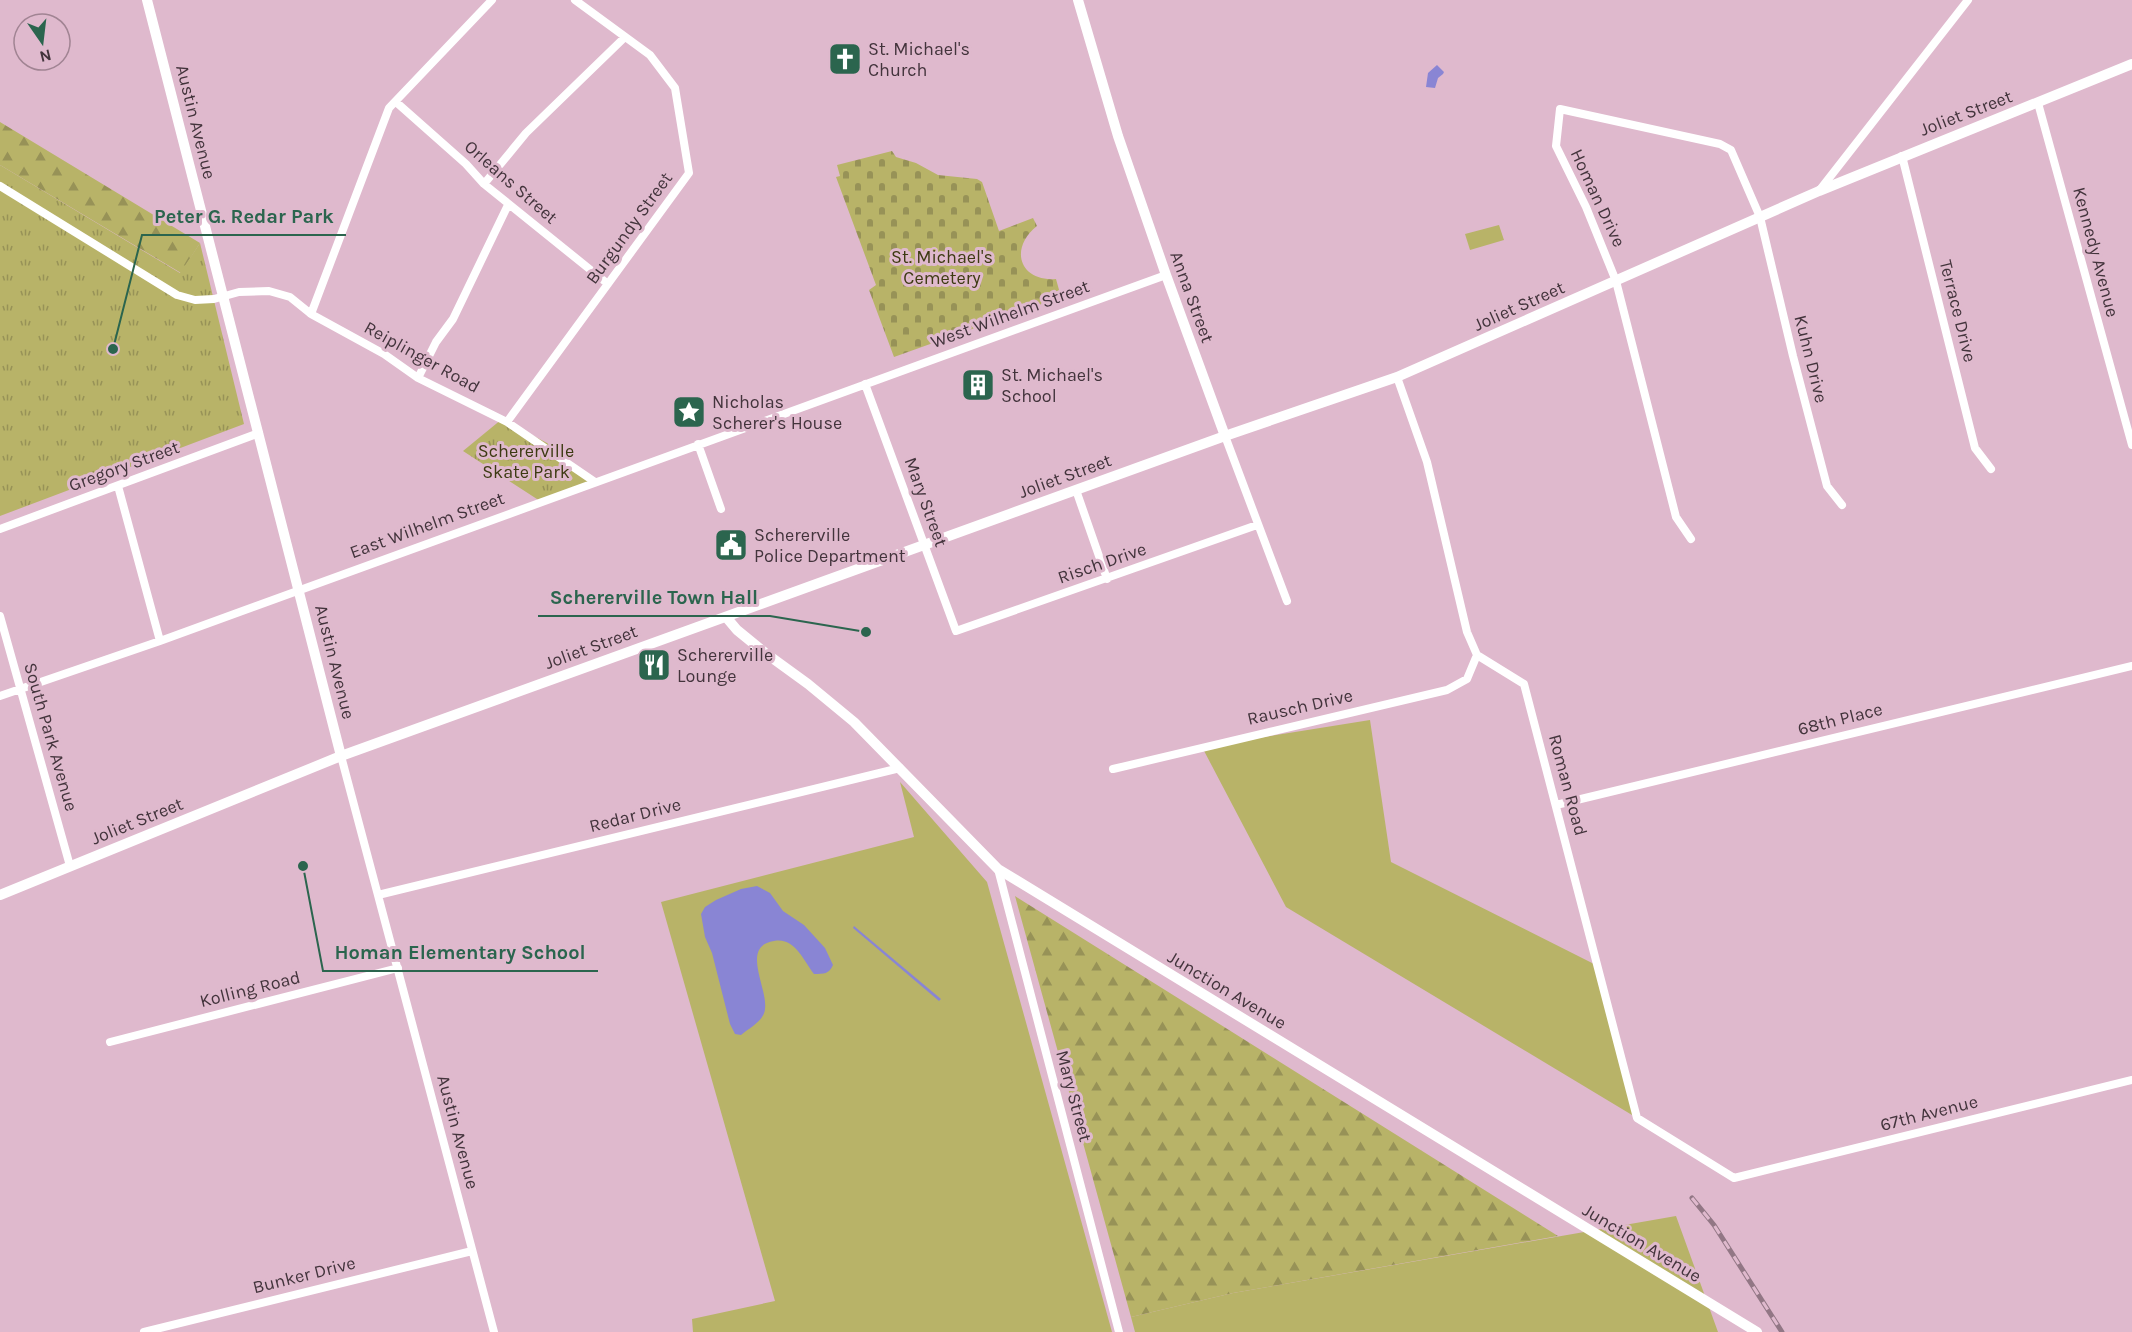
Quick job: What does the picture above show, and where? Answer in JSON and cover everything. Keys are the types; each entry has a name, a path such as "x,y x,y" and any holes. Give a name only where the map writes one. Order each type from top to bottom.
{"street":[{"name":"Austin Avenue","path":"147,0 341,756 494,1332"},
{"path":"311,314 389,108 492,0"},
{"name":"Burgundy Street","path":"507,422 689,173 675,88 650,55 575,0"},
{"name":"Anna Street","path":"1078,0 1118,136 1166,275 1287,601"},
{"path":"1819,191 1968,0"},
{"path":"484,184 526,133 625,37"},
{"name":"Joliet Street","path":"0,895 341,756 1225,436 1397,377 1819,191 2132,64"},
{"name":"Orleans Street","path":"396,102 508,205 608,284"},
{"name":"Kennedy Avenue","path":"2038,103 2132,445"},
{"name":"Homan Drive","path":"1691,538 1676,517 1616,281 1590,216 1556,146 1560,109 1720,144 1731,150 1760,217"},
{"name":"Terrace Drive","path":"1902,156 1975,448 1991,469"},
{"path":"0,186 177,295 195,300 224,296"},
{"path":"418,378 436,342 453,319 508,205"},
{"name":"Kuhn Drive","path":"1760,217 1827,486 1842,505"},
{"name":"West Wilhelm Street","path":"865,384 1166,275"},
{"name":"Reiplinger Road","path":"224,296 239,292 269,291 290,297 311,314 384,354 418,378 507,422 595,482"},
{"path":"1397,377 1427,462 1467,632 1477,655"},
{"name":"East Wilhelm Street","path":"0,696 160,641 865,384"},
{"name":"Mary Street","path":"865,384 956,631"},
{"name":"Gregory Street","path":"0,529 259,434"},
{"path":"698,444 721,509"},
{"path":"118,486 160,641"},
{"path":"1076,490 1107,579"},
{"name":"Risch Drive","path":"956,631 1257,525"},
{"name":"South Park Avenue","path":"0,616 70,866"},
{"name":"Junction Avenue","path":"726,617 737,630 854,722 998,869 1757,1332"},
{"name":"Rausch Drive","path":"1113,769 1447,690 1467,679 1477,655"},
{"name":"Roman Road","path":"1477,655 1524,684 1637,1118 1734,1178"},
{"name":"68th Place","path":"1556,805 2132,666"},
{"name":"Redar Drive","path":"378,894 900,768"},
{"name":"Mary Street","path":"998,869 1119,1332"},
{"name":"Kolling Road","path":"110,1042 398,968"},
{"name":"67th Avenue","path":"1734,1178 2132,1080"},
{"name":"Bunker Drive","path":"144,1332 472,1251"}],"green space":[{"path":"0,122 200,243 181,273 0,165"},
{"name":"St. Michael's Cemetery","path":"892,151 896,157 916,163 938,175 977,179 982,182 999,231 1033,218 1037,226 1023,244 1022,262 1033,275 1056,279 1061,297 894,357 869,290 876,285 836,177 840,176 837,165"},
{"path":"0,165 180,273 200,243 244,424 0,516"},
{"path":"1499,225 1504,240 1470,250 1465,234"},
{"name":"Schererville Skate Park","path":"502,419 547,443 595,482 540,501 463,451"},
{"path":"1370,720 1391,862 1598,966 1637,1118 1286,907 1202,747"},
{"path":"900,782 987,882 1112,1332 693,1332 692,1319 775,1301 661,902 914,837"},
{"path":"1015,896 1558,1236 1233,1293 1131,1317"},
{"path":"1676,1216 1718,1332 1135,1332 1131,1317 1233,1293"}],"shaded area":[{"path":"1437,65 1444,72 1443,74 1438,78 1435,88 1426,87 1428,73"},
{"path":"757,886 770,893 783,911 804,925 825,948 833,965 826,973 814,974 798,951 788,942 774,941 764,944 757,959 765,1000 764,1013 759,1021 741,1035 735,1034 730,1024 712,953 705,937 701,914 705,907 716,900 741,889"},
{"path":"854,926 941,999 939,1001 853,928"}],"railway":[{"path":"1692,1198 1714,1225 1782,1332"}],"place":[{"name":"St. Michael's Church","path":"845,59"},
{"name":"Peter G. Redar Park","path":"113,349"},
{"name":"St. Michael's School","path":"978,385"},
{"name":"Nicholas Scherer's House","path":"689,412"},
{"name":"Schererville Police Department","path":"731,545"},
{"name":"Schererville Town Hall","path":"866,632"},
{"name":"Schererville Lounge","path":"654,665"},
{"name":"Homan Elementary School","path":"303,866"}]}
